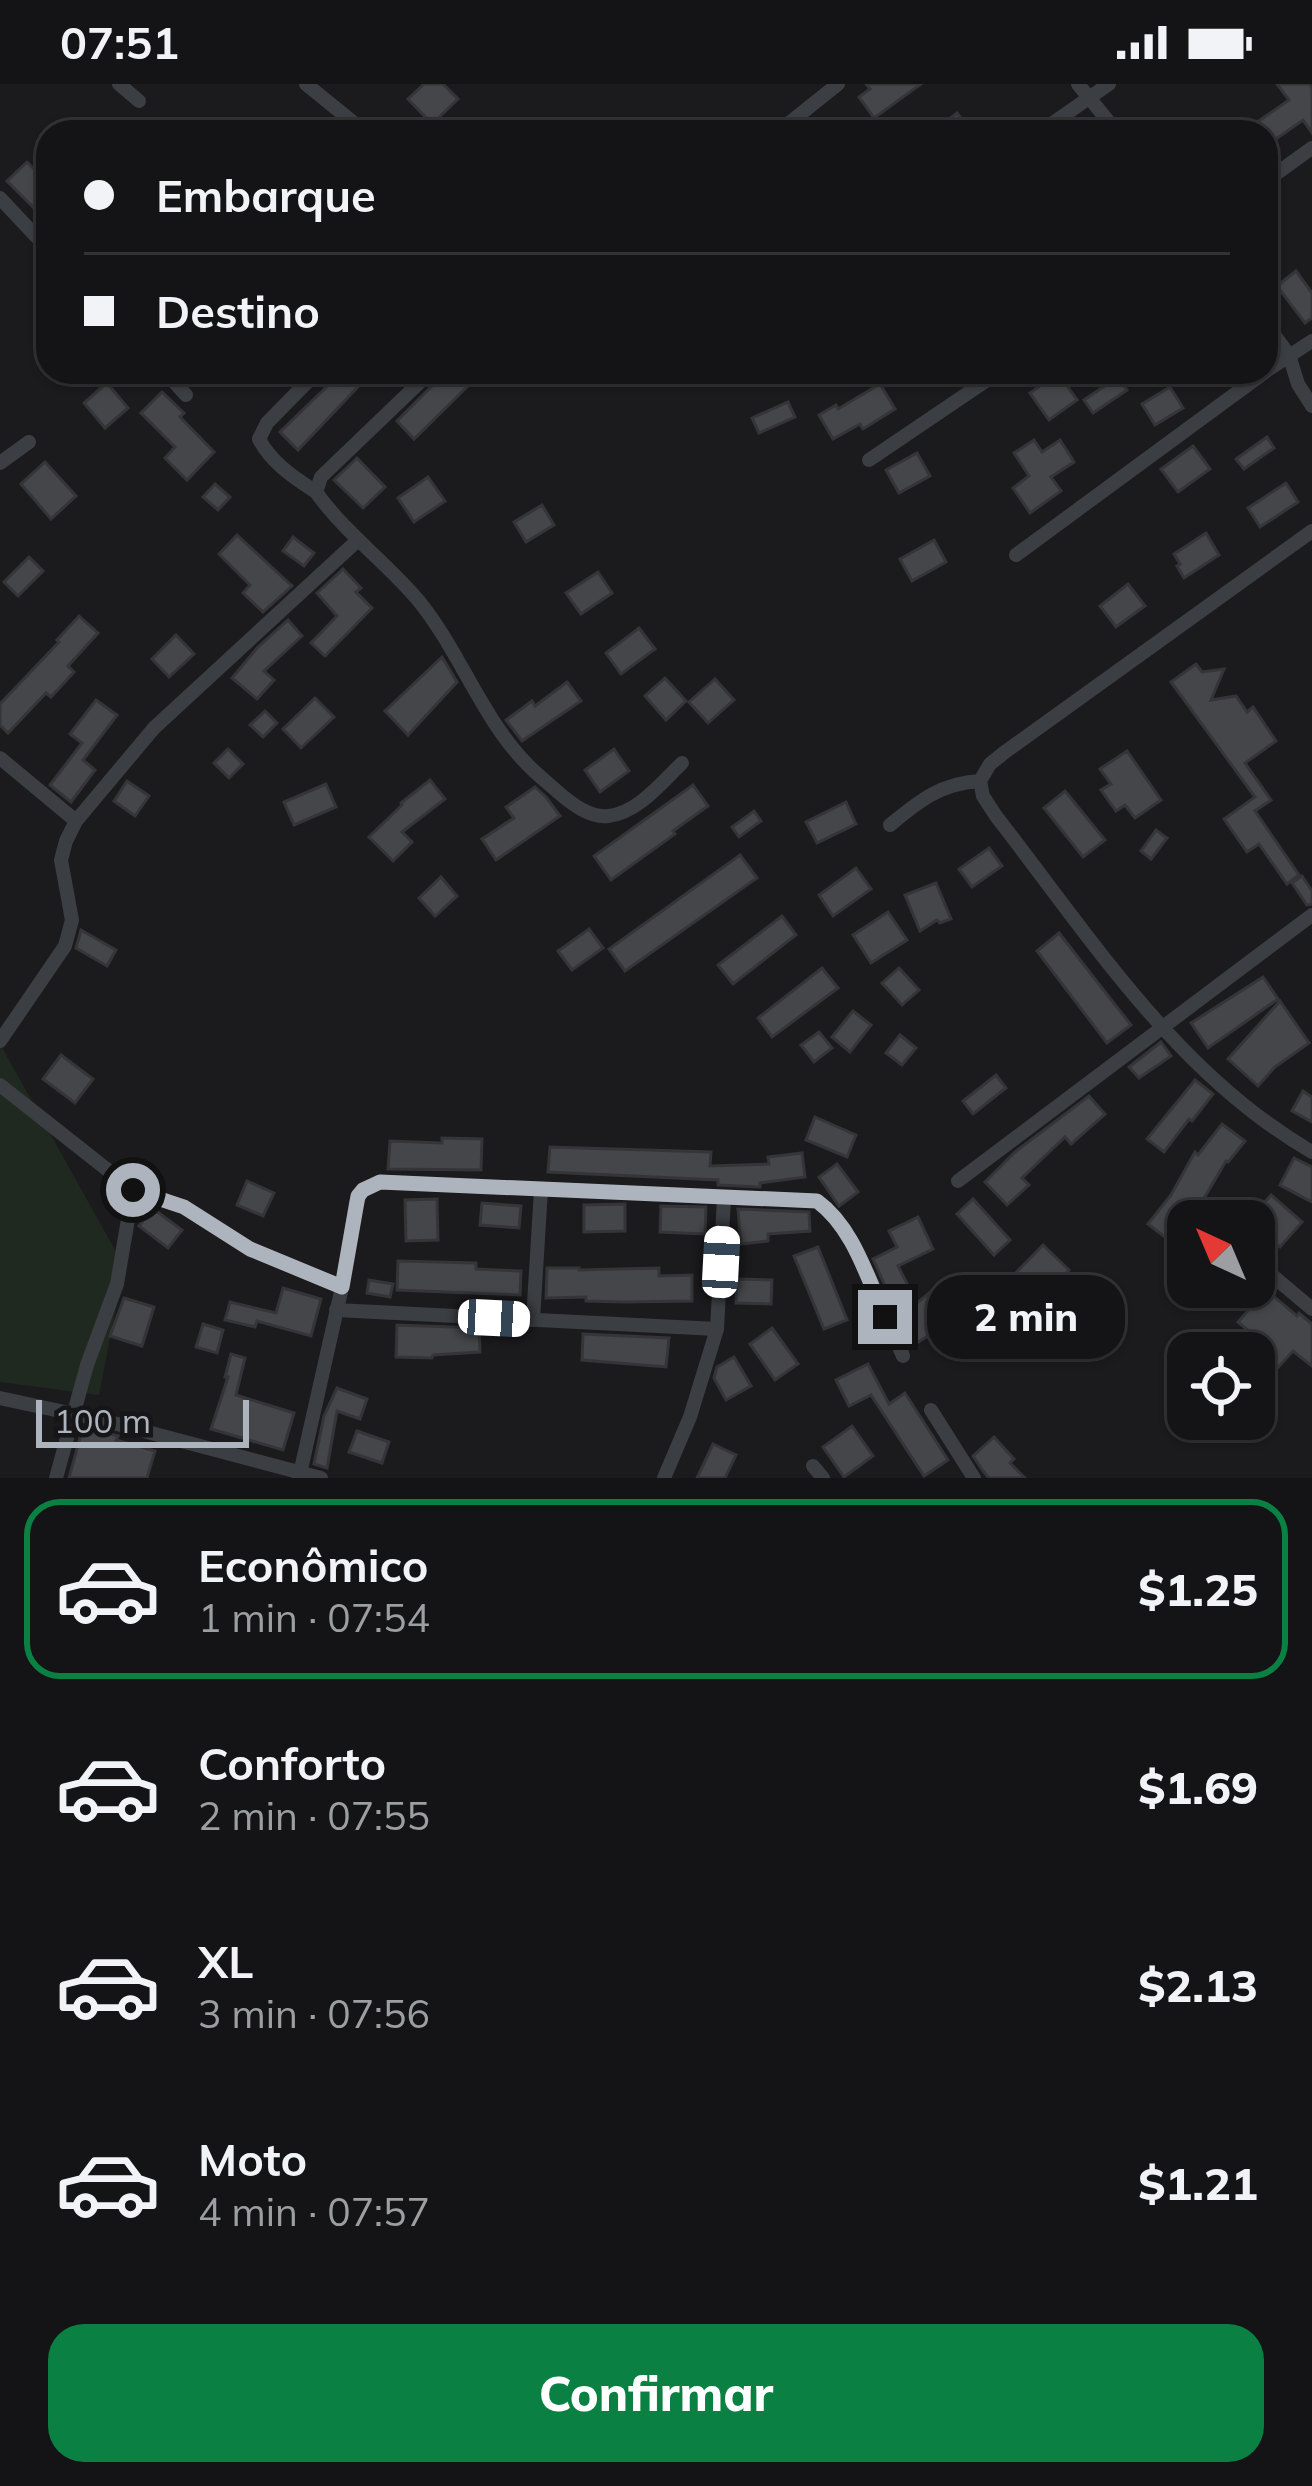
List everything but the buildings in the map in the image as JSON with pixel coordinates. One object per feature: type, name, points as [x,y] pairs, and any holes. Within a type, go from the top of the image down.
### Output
[{"type":"street","points":[[119,84],[140,101]]},
{"type":"street","points":[[306,84],[350,120]]},
{"type":"street","points":[[793,120],[838,84]]},
{"type":"street","points":[[1078,84],[1108,120]]},
{"type":"street","points":[[1057,120],[1109,84]]},
{"type":"street","points":[[1278,172],[1312,148]]},
{"type":"street","points":[[0,198],[36,236]]},
{"type":"street","points":[[1278,340],[1312,406]]},
{"type":"street","points":[[1278,363],[1312,341]]},
{"type":"street","points":[[176,384],[186,395]]},
{"type":"street","points":[[305,384],[267,423],[259,439],[262,448],[316,493],[417,599],[457,653],[523,761],[571,802],[589,813],[609,816],[629,809],[682,763]]},
{"type":"street","points":[[316,493],[321,477],[418,384]]},
{"type":"street","points":[[869,460],[981,384]]},
{"type":"street","points":[[1016,555],[1250,384]]},
{"type":"street","points":[[0,464],[29,442]]},
{"type":"street","points":[[1312,531],[1005,752],[990,764],[980,782],[996,816],[1163,1030],[1220,1087],[1312,1152]]},
{"type":"street","points":[[0,1042],[65,946],[72,920],[61,860],[76,821],[154,728],[358,540]]},
{"type":"street","points":[[0,758],[76,821]]},
{"type":"street","points":[[890,826],[938,790],[958,782],[980,782]]},
{"type":"street","points":[[958,1181],[1312,915]]},
{"type":"street","points":[[0,1085],[133,1190],[184,1207],[250,1249],[342,1287]]},
{"type":"street","points":[[300,1475],[356,1204],[363,1190],[380,1182],[817,1201],[830,1210],[850,1238],[902,1356]]},
{"type":"street","points":[[56,1478],[87,1365],[117,1284],[133,1190]]},
{"type":"street","points":[[533,1319],[542,1190]]},
{"type":"street","points":[[664,1478],[703,1380],[717,1329],[724,1198]]},
{"type":"street","points":[[1275,1278],[1312,1309]]},
{"type":"street","points":[[336,1310],[717,1329]]},
{"type":"street","points":[[0,1398],[321,1478]]},
{"type":"street","points":[[931,1410],[974,1478]]},
{"type":"shaded area","points":[[0,1044],[124,1266],[99,1395],[0,1382]]},
{"type":"route","points":[[133,1190],[184,1207],[250,1249],[342,1287],[358,1196],[380,1182],[800,1198],[817,1201],[840,1222],[885,1317]]}]
